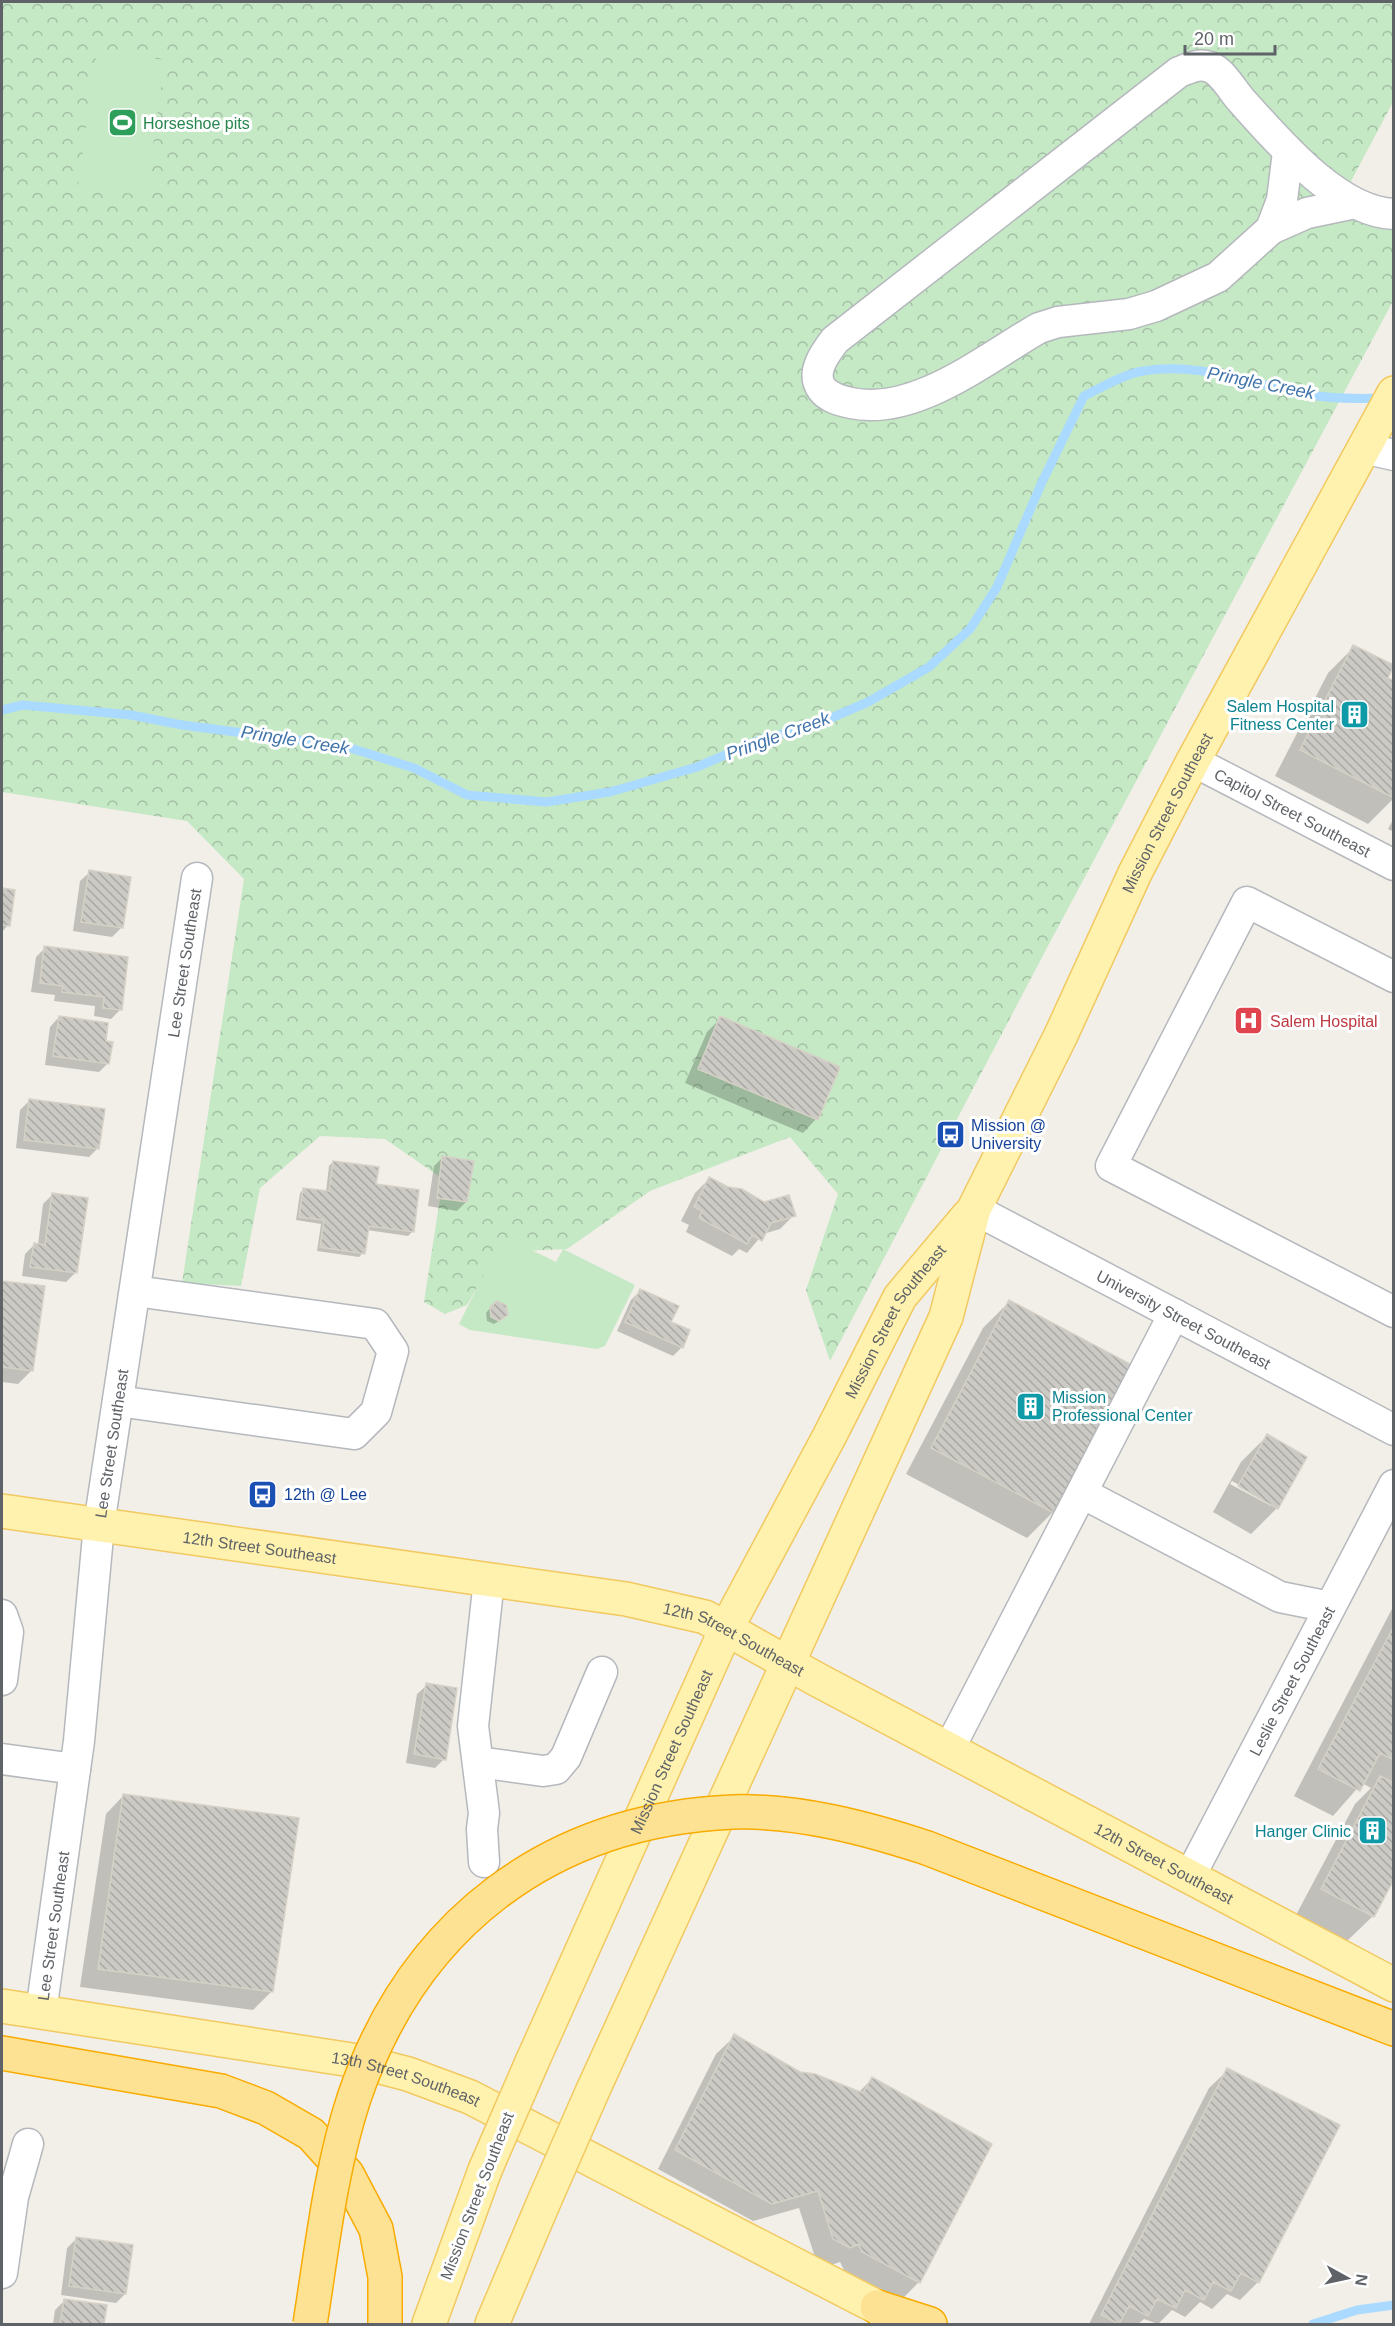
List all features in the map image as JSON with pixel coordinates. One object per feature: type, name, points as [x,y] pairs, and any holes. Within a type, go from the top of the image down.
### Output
[{"type":"highway","points":[[310,2325],[341,2144],[355,2098],[381,2035],[410,1984],[447,1935],[524,1872],[567,1848],[615,1830],[668,1818],[735,1812],[791,1816],[883,1834],[927,1848],[1394,2029]]},
{"type":"highway","points":[[2,2053],[221,2091],[266,2108],[311,2133],[347,2174],[376,2229],[383,2254],[386,2316]]},
{"type":"highway","points":[[890,2316],[930,2325]]},
{"type":"main road","name":"Mission Street Southeast","points":[[492,2325],[593,2090],[946,1317],[974,1209],[1061,1035],[1136,873],[1193,762],[1378,452],[1387,405]]},
{"type":"main road","name":"Mission Street Southeast","points":[[429,2325],[485,2169],[726,1629],[829,1437],[900,1297],[974,1209]]},
{"type":"main road","name":"12th Street Southeast","points":[[2,1511],[626,1599],[705,1617],[1394,1985]]},
{"type":"main road","name":"13th Street Southeast","points":[[2,2006],[358,2061],[408,2074],[470,2097],[890,2316]]},
{"type":"street","points":[[1355,203],[1307,213],[1271,229],[1218,276],[1195,289],[1130,314],[1058,322],[1039,328],[922,396],[899,404],[864,406],[835,399],[823,390],[818,381],[819,368],[825,353],[835,340],[1179,72],[1196,65],[1211,68],[1288,152],[1310,172],[1355,203],[1394,214]]},
{"type":"street","points":[[1271,229],[1282,200],[1288,152]]},
{"type":"street","name":"Capitol Street Southeast","points":[[1193,762],[1394,865]]},
{"type":"street","name":"Lee Street Southeast","points":[[40,2012],[75,1769],[99,1525],[197,878]]},
{"type":"street","points":[[1394,977],[1247,902],[1111,1166],[1394,1312]]},
{"type":"street","name":"University Street Southeast","points":[[974,1209],[1394,1430]]},
{"type":"street","points":[[118,1401],[354,1434],[376,1412],[393,1351],[375,1324],[135,1291]]},
{"type":"street","points":[[949,1749],[1174,1314]]},
{"type":"street","name":"Leslie Street Southeast","points":[[1190,1876],[1394,1485]]},
{"type":"street","points":[[1082,1493],[1280,1597],[1330,1607]]},
{"type":"street","points":[[484,1862],[482,1829],[484,1813],[473,1726],[489,1580]]},
{"type":"street","points":[[2,1615],[8,1632],[2,1680]]},
{"type":"street","points":[[478,1762],[543,1771],[556,1769],[566,1757],[602,1672]]},
{"type":"street","points":[[2,1759],[75,1769]]},
{"type":"street","points":[[2,2273],[13,2198],[28,2144]]},
{"type":"green space","points":[[2,2],[1393,2],[1393,102],[1341,200],[1393,227],[1393,301],[1049,944],[830,1361],[806,1290],[838,1194],[790,1137],[650,1191],[567,1249],[498,1252],[467,1305],[445,1314],[424,1302],[443,1179],[385,1139],[320,1136],[260,1188],[241,1286],[182,1283],[244,879],[187,821],[2,792]]},
{"type":"green space","name":"Horseshoe pits","points":[[97,51],[165,60],[146,196],[78,186]]},
{"type":"green space","points":[[503,1236],[556,1262],[563,1249],[635,1285],[605,1346],[597,1349],[470,1330],[459,1324]]},
{"type":"building","name":"Salem Hospital Fitness Center","points":[[1353,645],[1394,665],[1388,678],[1394,681],[1394,798],[1300,750]]},
{"type":"building","points":[[89,870],[131,877],[123,928],[81,922]]},
{"type":"building","points":[[2,888],[15,890],[10,926],[2,925]]},
{"type":"building","points":[[44,946],[128,957],[122,1010],[103,1008],[104,997],[62,992],[63,986],[40,983]]},
{"type":"building","points":[[59,1016],[108,1023],[106,1041],[113,1042],[109,1064],[53,1056]]},
{"type":"building","points":[[720,1016],[840,1067],[818,1120],[698,1069]]},
{"type":"building","points":[[29,1099],[105,1109],[99,1149],[24,1140]]},
{"type":"building","points":[[442,1156],[474,1161],[467,1202],[437,1198]]},
{"type":"building","points":[[333,1161],[379,1167],[376,1184],[419,1190],[414,1232],[369,1226],[365,1254],[320,1247],[324,1220],[299,1217],[303,1188],[329,1191]]},
{"type":"building","points":[[709,1177],[728,1187],[742,1189],[764,1202],[789,1195],[796,1216],[771,1223],[762,1241],[752,1235],[747,1244],[699,1218],[702,1211],[694,1207]]},
{"type":"building","points":[[52,1193],[88,1198],[77,1273],[30,1267],[34,1243],[45,1245]]},
{"type":"building","points":[[2,1281],[45,1286],[33,1371],[2,1367]]},
{"type":"building","points":[[640,1289],[679,1306],[671,1322],[690,1330],[683,1348],[625,1322]]},
{"type":"building","name":"Mission Professional Center","points":[[1009,1300],[1132,1365],[1054,1513],[931,1448]]},
{"type":"building","points":[[497,1301],[506,1305],[508,1315],[499,1321],[491,1317],[490,1307]]},
{"type":"building","points":[[1267,1434],[1307,1457],[1278,1509],[1238,1486]]},
{"type":"building","points":[[1394,1626],[1394,1760],[1380,1753],[1360,1791],[1318,1769]]},
{"type":"building","points":[[426,1683],[457,1688],[446,1760],[414,1754]]},
{"type":"building","name":"Hanger Clinic","points":[[1380,1776],[1394,1783],[1394,1879],[1374,1917],[1321,1889]]},
{"type":"building","points":[[123,1794],[299,1818],[273,1992],[98,1969]]},
{"type":"building","points":[[734,2034],[800,2072],[815,2074],[863,2093],[872,2077],[992,2144],[920,2283],[862,2252],[859,2244],[850,2248],[833,2239],[818,2191],[772,2204],[675,2150]]},
{"type":"building","points":[[1227,2068],[1340,2125],[1259,2283],[1241,2273],[1231,2291],[1213,2282],[1204,2300],[1185,2290],[1176,2308],[1157,2299],[1148,2316],[1129,2306],[1119,2324],[1101,2315]]},
{"type":"building","points":[[76,2237],[133,2245],[126,2294],[69,2286]]},
{"type":"building","points":[[64,2299],[107,2305],[104,2324],[60,2324]]},
{"type":"waterway","name":"Pringle Creek","points":[[2,710],[23,705],[131,715],[182,725],[344,746],[414,768],[467,795],[546,802],[610,792],[697,767],[760,740],[815,725],[868,702],[929,667],[970,629],[997,587],[1042,482],[1084,396],[1117,379],[1138,372],[1181,369],[1223,375],[1315,396],[1383,398]]},
{"type":"waterway","points":[[1313,2324],[1357,2310],[1394,2305]]},
{"type":"place","name":"Horseshoe pits","points":[[122,123]]},
{"type":"place","name":"Salem Hospital Fitness Center","points":[[1355,715]]},
{"type":"place","name":"Salem Hospital","points":[[1249,1021]]},
{"type":"place","name":"Mission @ University","points":[[950,1134]]},
{"type":"place","name":"Mission Professional Center","points":[[1031,1406]]},
{"type":"place","name":"12th @ Lee","points":[[263,1494]]},
{"type":"place","name":"Hanger Clinic","points":[[1372,1831]]}]
